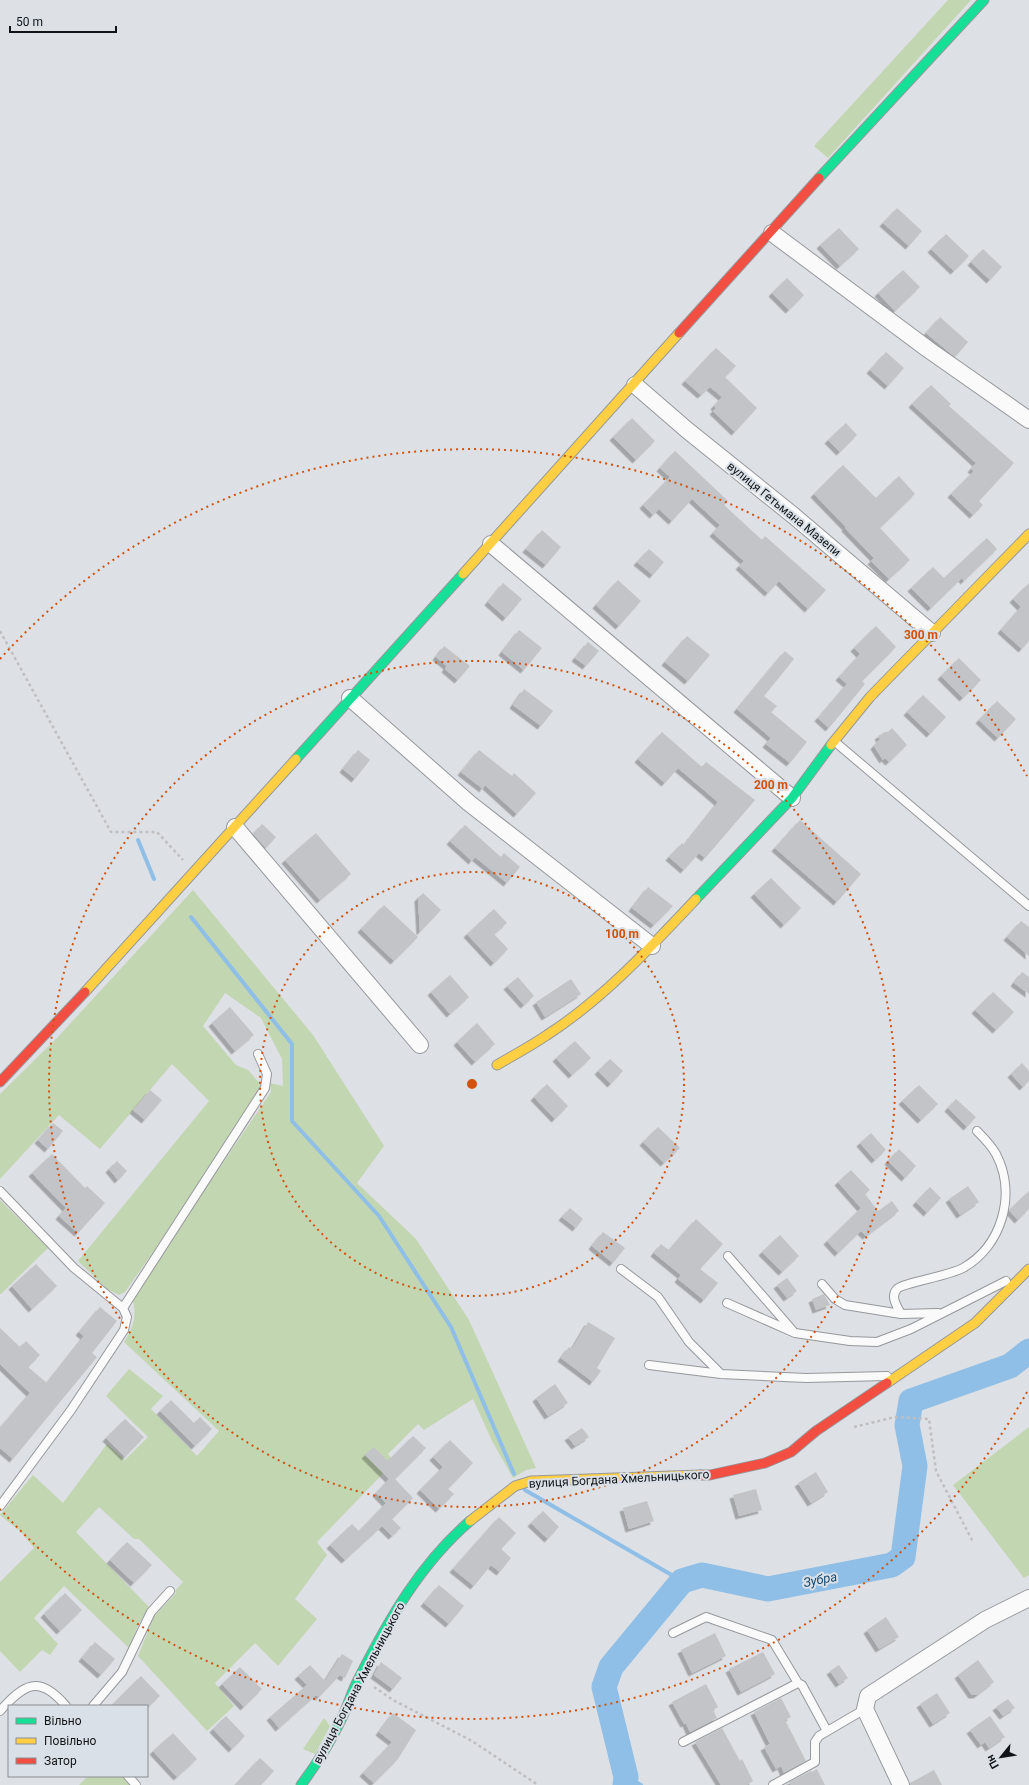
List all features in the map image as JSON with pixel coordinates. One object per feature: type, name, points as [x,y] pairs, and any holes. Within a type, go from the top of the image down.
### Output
[{"type":"street","points":[[0,1082],[102,974],[194,871],[235,828],[350,698],[635,385],[863,130],[984,0]]},
{"type":"street","points":[[772,232],[930,350],[1029,420]]},
{"type":"street","name":"вулиця Гетьмана Мазепи","points":[[635,385],[687,430],[794,516],[932,633]]},
{"type":"street","points":[[497,1065],[548,1035],[590,1003],[652,946],[792,798],[834,741],[870,698],[1029,534]]},
{"type":"street","points":[[491,544],[792,798]]},
{"type":"street","points":[[350,698],[469,803],[652,946]]},
{"type":"street","points":[[235,828],[420,1045]]},
{"type":"street","name":"вулиця Богдана Хмельницького","points":[[301,1785],[318,1762],[341,1720],[359,1677],[391,1618],[419,1574],[451,1537],[515,1486],[531,1481],[710,1476],[765,1463],[791,1452],[816,1431],[975,1323],[1028,1269]]},
{"type":"street","points":[[901,1785],[865,1709],[868,1696],[874,1690],[985,1620],[1027,1602]]},
{"type":"lane","points":[[834,741],[1029,906]]},
{"type":"lane","points":[[123,1308],[265,1088],[267,1074],[258,1054]]},
{"type":"lane","points":[[901,1314],[894,1301],[896,1290],[901,1285],[946,1276],[963,1268],[978,1257],[988,1247],[1001,1224],[1006,1191],[1002,1168],[991,1148],[977,1131]]},
{"type":"lane","points":[[0,1191],[74,1268],[123,1308],[127,1317],[124,1330],[71,1410],[0,1506]]},
{"type":"lane","points":[[728,1256],[795,1333]]},
{"type":"lane","points":[[621,1269],[658,1297],[689,1342],[720,1374]]},
{"type":"lane","points":[[727,1303],[795,1333],[850,1341],[877,1342],[911,1329],[1028,1269]]},
{"type":"lane","points":[[822,1284],[834,1299],[845,1305],[901,1314],[940,1313]]},
{"type":"lane","points":[[649,1365],[720,1374],[806,1378],[897,1376]]},
{"type":"lane","points":[[94,1705],[122,1672],[151,1612],[170,1591]]},
{"type":"lane","points":[[673,1633],[706,1616],[772,1640],[798,1683],[802,1685],[827,1731]]},
{"type":"lane","points":[[684,1742],[798,1683]]},
{"type":"lane","points":[[0,1711],[14,1695],[28,1686],[42,1686],[65,1705]]},
{"type":"lane","points":[[773,1785],[815,1762],[815,1742],[819,1736],[865,1709]]},
{"type":"lane","points":[[129,1777],[136,1785]]},
{"type":"path","points":[[0,631],[111,832],[158,832],[194,871]]},
{"type":"path","points":[[850,1428],[895,1417],[929,1419],[936,1471],[973,1542]]},
{"type":"path","points":[[359,1677],[393,1700],[472,1741],[538,1785]]},
{"type":"green space","points":[[948,0],[971,0],[828,158],[814,146]]},
{"type":"green space","points":[[193,890],[313,1035],[384,1146],[357,1183],[416,1239],[469,1320],[536,1468],[526,1470],[513,1478],[492,1441],[473,1399],[424,1430],[418,1424],[388,1454],[394,1462],[317,1542],[327,1555],[295,1599],[317,1619],[278,1666],[255,1643],[215,1683],[234,1706],[207,1731],[138,1656],[154,1616],[176,1593],[175,1591],[183,1582],[139,1539],[134,1539],[99,1507],[76,1532],[149,1607],[138,1625],[129,1648],[64,1586],[34,1618],[58,1644],[50,1655],[42,1650],[20,1672],[0,1651],[0,1582],[34,1548],[21,1532],[0,1515],[33,1475],[63,1503],[107,1444],[125,1460],[148,1437],[106,1396],[129,1369],[163,1396],[151,1409],[197,1456],[219,1431],[124,1342],[134,1320],[134,1303],[132,1297],[271,1092],[270,1083],[283,1086],[282,1059],[261,1018],[225,993],[203,1026],[236,1065],[248,1070],[260,1084],[259,1089],[160,1242],[125,1292],[119,1295],[107,1289],[78,1261],[209,1101],[172,1064],[100,1149],[59,1115],[0,1179],[0,1094],[57,1038]]},
{"type":"green space","points":[[0,1200],[48,1248],[1,1294],[0,1294]]},
{"type":"green space","points":[[1029,1427],[1029,1575],[1024,1578],[953,1485]]},
{"type":"green space","points":[[324,1718],[330,1726],[315,1754],[303,1749]]},
{"type":"green space","points":[[87,1777],[123,1777],[130,1785],[79,1785]]},
{"type":"building","points":[[897,208],[922,231],[909,246],[883,223]]},
{"type":"building","points":[[839,228],[859,249],[840,266],[820,245]]},
{"type":"building","points":[[946,234],[969,256],[954,271],[931,249]]},
{"type":"building","points":[[983,249],[1002,267],[990,280],[971,262]]},
{"type":"building","points":[[903,270],[920,287],[895,311],[878,293]]},
{"type":"building","points":[[787,278],[804,295],[789,310],[772,293]]},
{"type":"building","points":[[940,317],[968,342],[955,357],[926,333]]},
{"type":"building","points":[[716,348],[736,366],[725,377],[757,408],[735,432],[713,411],[716,408],[714,406],[722,397],[710,387],[701,395],[685,381]]},
{"type":"building","points":[[886,352],[904,368],[888,386],[870,370]]},
{"type":"building","points":[[931,385],[951,404],[949,406],[1014,463],[979,501],[983,505],[973,515],[951,494],[974,471],[971,469],[976,463],[912,404]]},
{"type":"building","points":[[632,418],[655,441],[636,460],[613,437]]},
{"type":"building","points":[[846,423],[857,435],[840,452],[828,440]]},
{"type":"building","points":[[675,451],[728,501],[724,505],[762,540],[765,536],[826,590],[808,609],[779,581],[768,593],[739,566],[744,561],[713,533],[720,525],[692,499],[672,521],[659,509],[653,515],[643,505],[670,477],[660,468]]},
{"type":"building","points":[[843,465],[876,498],[899,476],[915,494],[880,528],[910,560],[889,579],[871,561],[874,558],[814,494]]},
{"type":"building","points":[[542,530],[561,547],[546,565],[526,549]]},
{"type":"building","points":[[987,538],[997,549],[964,581],[962,578],[931,608],[911,588],[933,567],[944,578]]},
{"type":"building","points":[[649,549],[664,562],[653,575],[637,562]]},
{"type":"building","points":[[618,580],[641,601],[619,626],[596,605]]},
{"type":"building","points":[[503,583],[522,599],[506,618],[488,602]]},
{"type":"building","points":[[1029,583],[1029,641],[1022,649],[1001,630],[1021,607],[1013,599]]},
{"type":"building","points":[[876,626],[896,647],[862,681],[865,684],[829,728],[818,718],[847,684],[839,677],[860,654],[854,648]]},
{"type":"building","points":[[519,630],[542,648],[524,670],[502,652]]},
{"type":"building","points":[[687,636],[710,655],[688,681],[665,662]]},
{"type":"building","points":[[588,642],[599,651],[586,666],[575,658]]},
{"type":"building","points":[[444,646],[470,666],[458,680],[445,669],[447,666],[436,657]]},
{"type":"building","points":[[785,651],[794,659],[764,696],[777,706],[771,712],[807,742],[790,763],[766,744],[771,738],[737,709]]},
{"type":"building","points":[[959,658],[981,680],[963,698],[941,676]]},
{"type":"building","points":[[524,689],[553,711],[541,726],[513,705]]},
{"type":"building","points":[[923,695],[946,717],[930,734],[907,712]]},
{"type":"building","points":[[997,701],[1016,719],[998,738],[979,720]]},
{"type":"building","points":[[892,728],[907,745],[889,762],[885,758],[883,760],[874,746],[880,739],[878,736],[888,732]]},
{"type":"building","points":[[662,732],[702,767],[706,762],[755,800],[705,858],[699,853],[684,870],[669,857],[682,843],[684,845],[718,802],[678,768],[665,783],[638,759]]},
{"type":"building","points":[[358,750],[370,760],[355,779],[343,769]]},
{"type":"building","points":[[479,750],[512,776],[514,773],[536,793],[517,814],[485,785],[483,789],[461,772]]},
{"type":"building","points":[[800,820],[861,874],[837,902],[775,848]]},
{"type":"building","points":[[262,824],[276,837],[266,848],[253,834]]},
{"type":"building","points":[[465,825],[501,857],[504,853],[520,867],[507,883],[475,857],[472,861],[450,841]]},
{"type":"building","points":[[316,833],[351,874],[320,900],[285,860]]},
{"type":"building","points":[[771,878],[801,908],[784,925],[754,894]]},
{"type":"building","points":[[648,887],[673,906],[654,925],[632,908]]},
{"type":"building","points":[[423,893],[441,910],[420,932],[418,898]]},
{"type":"building","points":[[384,905],[418,937],[394,961],[361,929]]},
{"type":"building","points":[[494,909],[507,923],[494,934],[508,949],[494,963],[467,934]]},
{"type":"building","points":[[1021,921],[1029,927],[1029,956],[1007,937]]},
{"type":"building","points":[[1022,972],[1029,977],[1029,994],[1014,983]]},
{"type":"building","points":[[450,975],[469,997],[450,1014],[431,992]]},
{"type":"building","points":[[518,977],[534,996],[524,1005],[507,986]]},
{"type":"building","points":[[571,979],[581,994],[545,1017],[536,1002]]},
{"type":"building","points":[[993,992],[1014,1012],[996,1030],[975,1010]]},
{"type":"building","points":[[230,1007],[254,1035],[235,1051],[212,1023]]},
{"type":"building","points":[[477,1023],[495,1044],[475,1062],[457,1042]]},
{"type":"building","points":[[575,1041],[591,1058],[572,1075],[556,1058]]},
{"type":"building","points":[[610,1059],[623,1071],[611,1084],[598,1071]]},
{"type":"building","points":[[1022,1063],[1029,1071],[1029,1081],[1023,1087],[1011,1074]]},
{"type":"building","points":[[547,1084],[568,1106],[555,1119],[534,1097]]},
{"type":"building","points":[[919,1085],[938,1104],[921,1120],[902,1101]]},
{"type":"building","points":[[150,1090],[162,1100],[145,1120],[133,1110]]},
{"type":"building","points":[[956,1099],[976,1117],[967,1127],[948,1108]]},
{"type":"building","points":[[53,1123],[63,1131],[48,1149],[38,1140]]},
{"type":"building","points":[[658,1127],[680,1148],[664,1163],[643,1142]]},
{"type":"building","points":[[871,1133],[886,1150],[875,1160],[860,1143]]},
{"type":"building","points":[[899,1149],[916,1166],[905,1178],[888,1161]]},
{"type":"building","points":[[52,1154],[85,1188],[87,1186],[105,1203],[78,1233],[59,1216],[66,1208],[32,1173]]},
{"type":"building","points":[[117,1161],[127,1171],[118,1180],[109,1169]]},
{"type":"building","points":[[851,1170],[870,1190],[865,1194],[878,1211],[892,1201],[899,1211],[866,1236],[861,1231],[838,1253],[827,1241],[861,1208],[838,1182]]},
{"type":"building","points":[[968,1186],[979,1202],[960,1215],[949,1199]]},
{"type":"building","points":[[930,1187],[941,1198],[927,1213],[916,1202]]},
{"type":"building","points":[[1029,1191],[1029,1209],[1018,1220],[1009,1210]]},
{"type":"building","points":[[570,1208],[583,1219],[576,1228],[562,1217]]},
{"type":"building","points":[[696,1219],[723,1244],[700,1269],[718,1283],[704,1300],[678,1279],[681,1275],[654,1253],[661,1244],[669,1250]]},
{"type":"building","points":[[603,1232],[625,1248],[613,1263],[592,1246]]},
{"type":"building","points":[[780,1235],[799,1256],[782,1272],[762,1252]]},
{"type":"building","points":[[36,1264],[57,1286],[32,1309],[12,1286]]},
{"type":"building","points":[[787,1278],[797,1291],[787,1298],[777,1285]]},
{"type":"building","points":[[824,1294],[830,1305],[816,1310],[812,1299]]},
{"type":"building","points":[[100,1307],[117,1321],[92,1353],[97,1357],[13,1459],[0,1448],[0,1428],[30,1393],[0,1364],[0,1328],[20,1347],[26,1341],[40,1355],[28,1367],[47,1383],[84,1336],[79,1332]]},
{"type":"building","points":[[588,1322],[615,1338],[597,1368],[601,1371],[593,1382],[561,1358],[569,1347],[572,1349]]},
{"type":"building","points":[[555,1384],[568,1403],[548,1416],[536,1398]]},
{"type":"building","points":[[171,1400],[194,1423],[200,1417],[212,1429],[195,1446],[160,1411]]},
{"type":"building","points":[[125,1419],[144,1437],[125,1457],[106,1438]]},
{"type":"building","points":[[582,1428],[589,1437],[575,1446],[568,1437]]},
{"type":"building","points":[[413,1436],[426,1448],[395,1479],[413,1498],[392,1519],[401,1528],[392,1536],[382,1526],[345,1560],[330,1545],[352,1524],[359,1531],[386,1503],[376,1493],[389,1479],[365,1455],[374,1447],[388,1461]]},
{"type":"building","points":[[450,1440],[473,1463],[448,1489],[454,1494],[439,1509],[420,1490],[443,1467],[433,1457]]},
{"type":"building","points":[[816,1472],[828,1492],[811,1503],[798,1483]]},
{"type":"building","points":[[756,1489],[762,1510],[739,1516],[733,1495]]},
{"type":"building","points":[[647,1501],[654,1521],[629,1529],[623,1508]]},
{"type":"building","points":[[543,1511],[559,1527],[548,1539],[531,1523]]},
{"type":"building","points":[[499,1517],[516,1533],[501,1549],[511,1558],[500,1572],[491,1565],[474,1586],[453,1569]]},
{"type":"building","points":[[127,1542],[152,1565],[134,1583],[110,1560]]},
{"type":"building","points":[[439,1585],[464,1606],[449,1624],[424,1603]]},
{"type":"building","points":[[65,1593],[82,1610],[60,1631],[44,1614]]},
{"type":"building","points":[[886,1617],[899,1637],[879,1649],[867,1630]]},
{"type":"building","points":[[715,1633],[726,1656],[692,1673],[681,1650]]},
{"type":"building","points":[[95,1642],[115,1659],[101,1675],[82,1658]]},
{"type":"building","points":[[763,1652],[775,1674],[741,1692],[729,1669]]},
{"type":"building","points":[[342,1654],[353,1661],[345,1678],[340,1675],[319,1697],[316,1695],[279,1728],[270,1717],[307,1685],[298,1676],[310,1665],[325,1681]]},
{"type":"building","points":[[978,1660],[994,1682],[977,1695],[972,1695],[958,1675]]},
{"type":"building","points":[[381,1662],[402,1678],[393,1689],[374,1675]]},
{"type":"building","points":[[839,1665],[848,1678],[839,1684],[830,1671]]},
{"type":"building","points":[[240,1667],[262,1689],[244,1707],[222,1684]]},
{"type":"building","points":[[141,1676],[160,1696],[149,1706],[112,1705]]},
{"type":"building","points":[[706,1684],[718,1707],[713,1710],[717,1718],[690,1732],[686,1723],[684,1724],[672,1702]]},
{"type":"building","points":[[937,1693],[950,1713],[933,1724],[920,1704]]},
{"type":"building","points":[[781,1698],[791,1717],[785,1720],[806,1761],[784,1773],[781,1766],[776,1769],[764,1747],[770,1744],[754,1712]]},
{"type":"building","points":[[1008,1699],[1015,1708],[1003,1716],[996,1707]]},
{"type":"building","points":[[393,1713],[416,1730],[398,1759],[374,1783],[363,1773],[392,1742],[379,1732]]},
{"type":"building","points":[[226,1716],[245,1736],[232,1749],[213,1729]]},
{"type":"building","points":[[990,1716],[1005,1737],[989,1748],[985,1742],[981,1745],[970,1730]]},
{"type":"building","points":[[722,1728],[740,1761],[742,1759],[753,1781],[746,1785],[721,1785],[695,1742]]},
{"type":"building","points":[[173,1733],[197,1759],[177,1777],[153,1751]]},
{"type":"building","points":[[260,1758],[274,1771],[261,1785],[235,1785]]},
{"type":"building","points":[[817,1769],[825,1785],[791,1785],[789,1782],[811,1771],[812,1772]]},
{"type":"building","points":[[934,1770],[942,1785],[910,1785],[910,1783]]},
{"type":"waterway","points":[[138,840],[154,879]]},
{"type":"waterway","points":[[191,917],[292,1044],[292,1121],[379,1216],[451,1327],[514,1474]]},
{"type":"waterway","name":"Зубра","points":[[625,1785],[626,1777],[604,1687],[611,1667],[682,1581],[702,1575],[768,1589],[892,1565],[903,1557],[915,1466],[907,1425],[911,1401],[1010,1366],[1029,1351]]},
{"type":"waterway","points":[[525,1490],[682,1581]]},
{"type":"waterway","points":[[626,1777],[641,1785]]},
{"type":"traffic: fast","points":[[819,178],[984,0]]},
{"type":"traffic: fast","points":[[296,759],[463,574]]},
{"type":"traffic: fast","points":[[696,899],[792,798],[831,745]]},
{"type":"traffic: fast","points":[[301,1785],[332,1737],[357,1681],[395,1613],[421,1573],[452,1537],[470,1521]]},
{"type":"traffic: slow","points":[[463,574],[679,333]]},
{"type":"traffic: slow","points":[[831,745],[870,697],[1029,534]]},
{"type":"traffic: slow","points":[[85,992],[296,759]]},
{"type":"traffic: slow","points":[[497,1065],[529,1047],[568,1021],[588,1005],[626,972],[696,899]]},
{"type":"traffic: slow","points":[[887,1383],[975,1323],[1029,1269]]},
{"type":"traffic: slow","points":[[470,1521],[515,1486],[531,1481],[700,1475]]},
{"type":"traffic: jam","points":[[679,333],[819,178]]},
{"type":"traffic: jam","points":[[0,1082],[85,992]]},
{"type":"traffic: jam","points":[[700,1475],[710,1475],[765,1463],[791,1452],[816,1431],[887,1383]]}]
